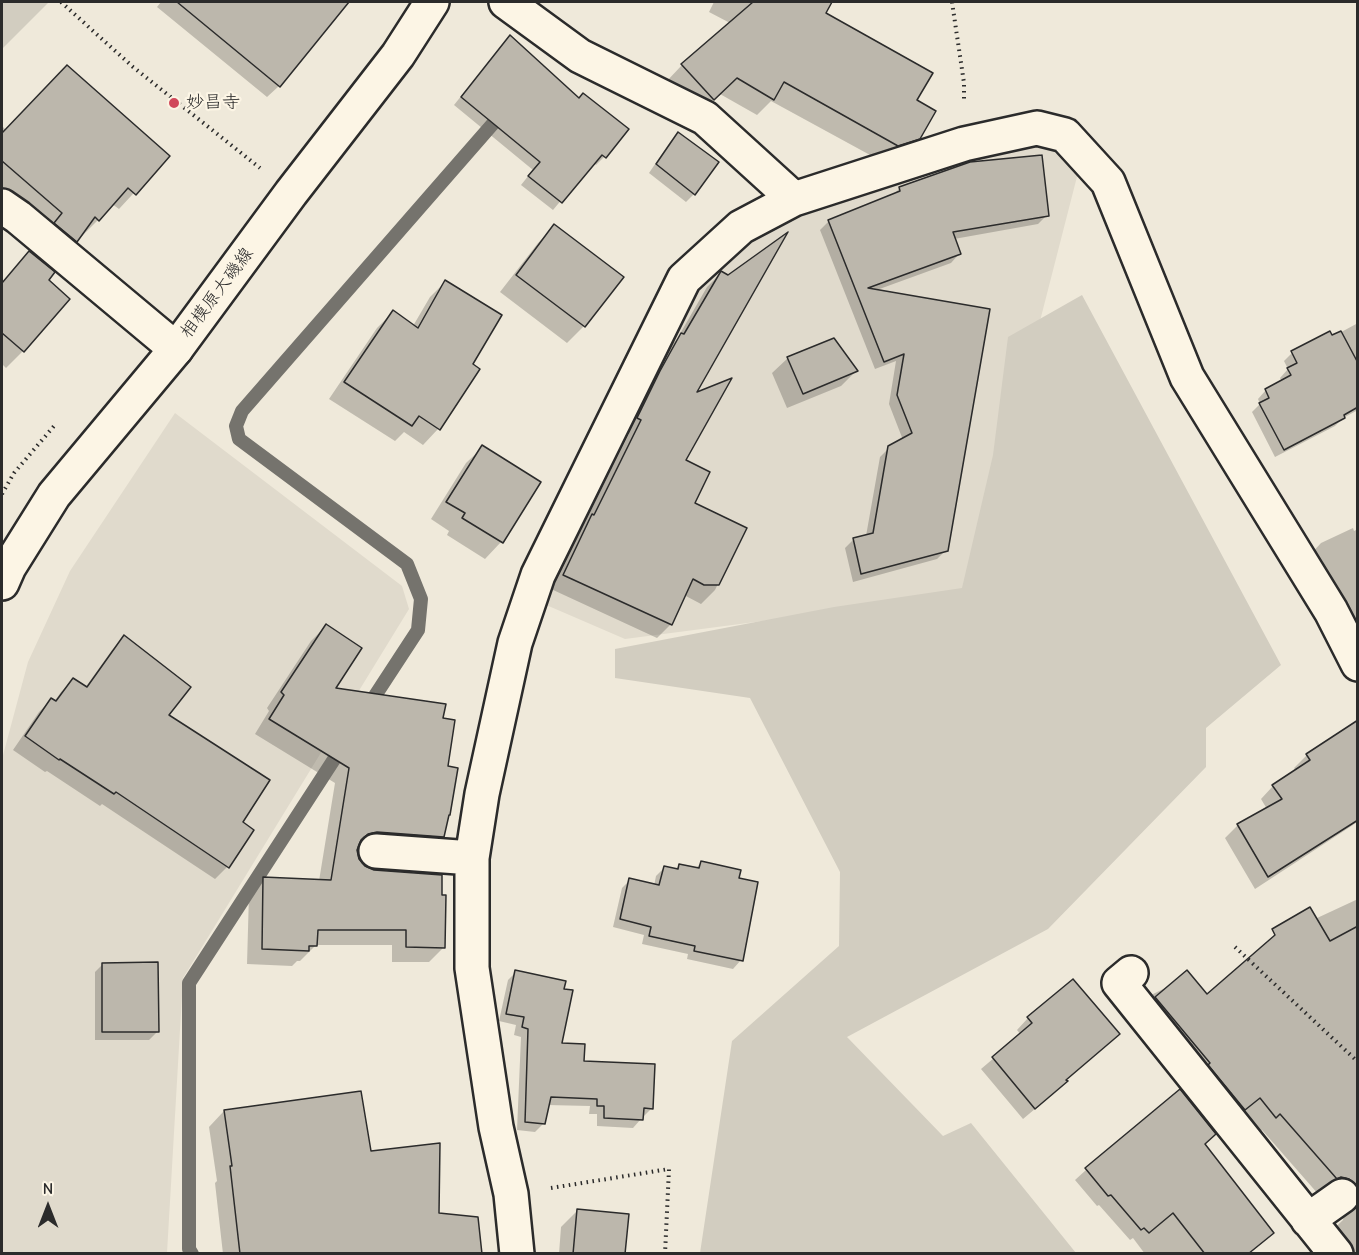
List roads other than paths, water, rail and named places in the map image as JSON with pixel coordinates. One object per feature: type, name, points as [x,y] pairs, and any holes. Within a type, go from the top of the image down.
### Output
[{"type":"street","name":"相模原大磯線","points":[[2,583],[9,567],[54,495],[176,349],[291,193],[398,55],[432,2]]},
{"type":"street","points":[[506,2],[580,56],[705,118],[794,199]]},
{"type":"street","points":[[517,1254],[511,1194],[496,1127],[472,968],[472,858],[482,794],[515,643],[538,575],[684,279],[741,227],[794,199],[964,144],[1037,128],[1065,135],[1108,182],[1187,377],[1331,611],[1356,657]]},
{"type":"street","points":[[2,206],[176,349]]},
{"type":"street","points":[[376,851],[472,858]]},
{"type":"street","points":[[1131,973],[1119,983],[1336,1254]]},
{"type":"street","points":[[1308,1220],[1342,1196]]},
{"type":"waterway","points":[[367,708],[418,630],[421,599],[407,564],[239,439],[236,426],[242,411],[504,111]]},
{"type":"waterway","points":[[192,1254],[189,1249],[189,983],[344,744]]},
{"type":"place","name":"妙昌寺","points":[[174,103]]}]
